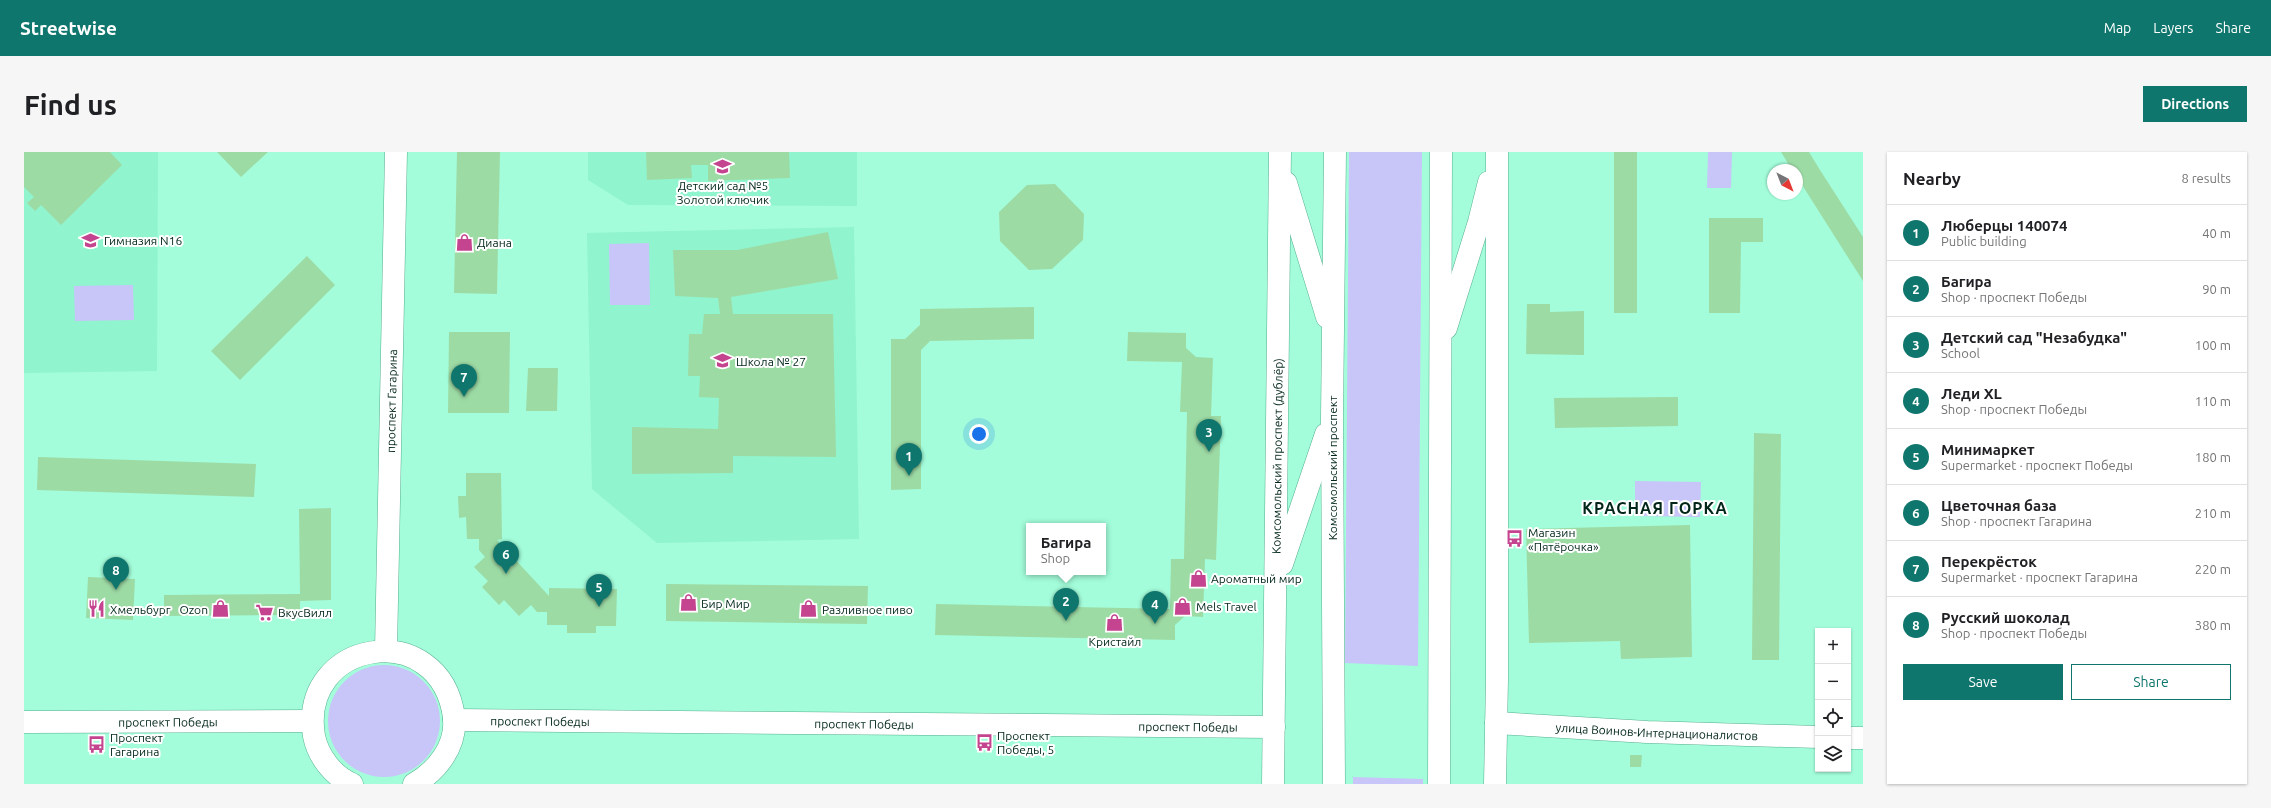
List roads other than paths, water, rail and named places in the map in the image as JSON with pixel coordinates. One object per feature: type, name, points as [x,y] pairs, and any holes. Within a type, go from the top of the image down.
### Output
[{"type":"street","name":"проспект Гагарина","points":[[386,650],[396,152]]},
{"type":"street","name":"Комсомольский проспект","points":[[1334,784],[1332,418],[1335,152]]},
{"type":"street","points":[[1438,784],[1440,152]]},
{"type":"street","points":[[1439,348],[1479,222],[1496,152]]},
{"type":"street","points":[[1495,784],[1496,152]]},
{"type":"street","points":[[1280,157],[1333,337]]},
{"type":"street","name":"Комсомольский проспект (дублёр)","points":[[1273,784],[1280,157]]},
{"type":"street","points":[[1276,582],[1332,418]]},
{"type":"street","points":[[352,784],[344,780],[327,765],[316,744],[312,721],[317,693],[334,670],[358,654],[386,650],[407,654],[426,664],[441,680],[451,699],[454,720],[451,741],[442,760],[428,776],[414,784]]},
{"type":"street","name":"проспект Победы","points":[[454,720],[1274,727]]},
{"type":"street","name":"проспект Победы","points":[[24,722],[312,721]]},
{"type":"street","name":"улица Воинов-Интернационалистов","points":[[1496,723],[1647,732],[1815,737]]},
{"type":"street","points":[[1851,738],[1863,738]]},
{"type":"place","name":"Детский сад №5 Золотой ключик","points":[[723,166]]},
{"type":"place","name":"Гимназия N16","points":[[91,240]]},
{"type":"place","name":"Диана","points":[[464,242]]},
{"type":"place","name":"Школа № 27","points":[[723,361]]},
{"type":"place","name":"Перекрёсток","points":[[464,397]]},
{"type":"place","name":"Детский сад \"Незабудка\"","points":[[1209,452]]},
{"type":"place","name":"Люберцы 140074","points":[[909,476]]},
{"type":"place","name":"Магазин «Пятёрочка»","points":[[1515,539]]},
{"type":"place","name":"Цветочная база","points":[[506,574]]},
{"type":"place","name":"Ароматный мир","points":[[1198,578]]},
{"type":"place","name":"Русский шоколад","points":[[116,590]]},
{"type":"place","name":"Бир Мир","points":[[688,603]]},
{"type":"place","name":"Mels Travel","points":[[1183,606]]},
{"type":"place","name":"Минимаркет","points":[[599,607]]},
{"type":"place","name":"Хмельбург","points":[[97,609]]},
{"type":"place","name":"Ozon","points":[[221,609]]},
{"type":"place","name":"Разливное пиво","points":[[809,609]]},
{"type":"place","name":"ВкусВилл","points":[[265,612]]},
{"type":"place","name":"Багира","points":[[1066,621]]},
{"type":"place","name":"Кристайл","points":[[1115,622]]},
{"type":"place","name":"Леди XL","points":[[1155,624]]},
{"type":"place","name":"Проспект Победы, 5","points":[[984,742]]},
{"type":"place","name":"Проспект Гагарина","points":[[97,744]]},
{"type":"district","name":"КРАСНАЯ ГОРКА","points":[[1655,508]]}]
